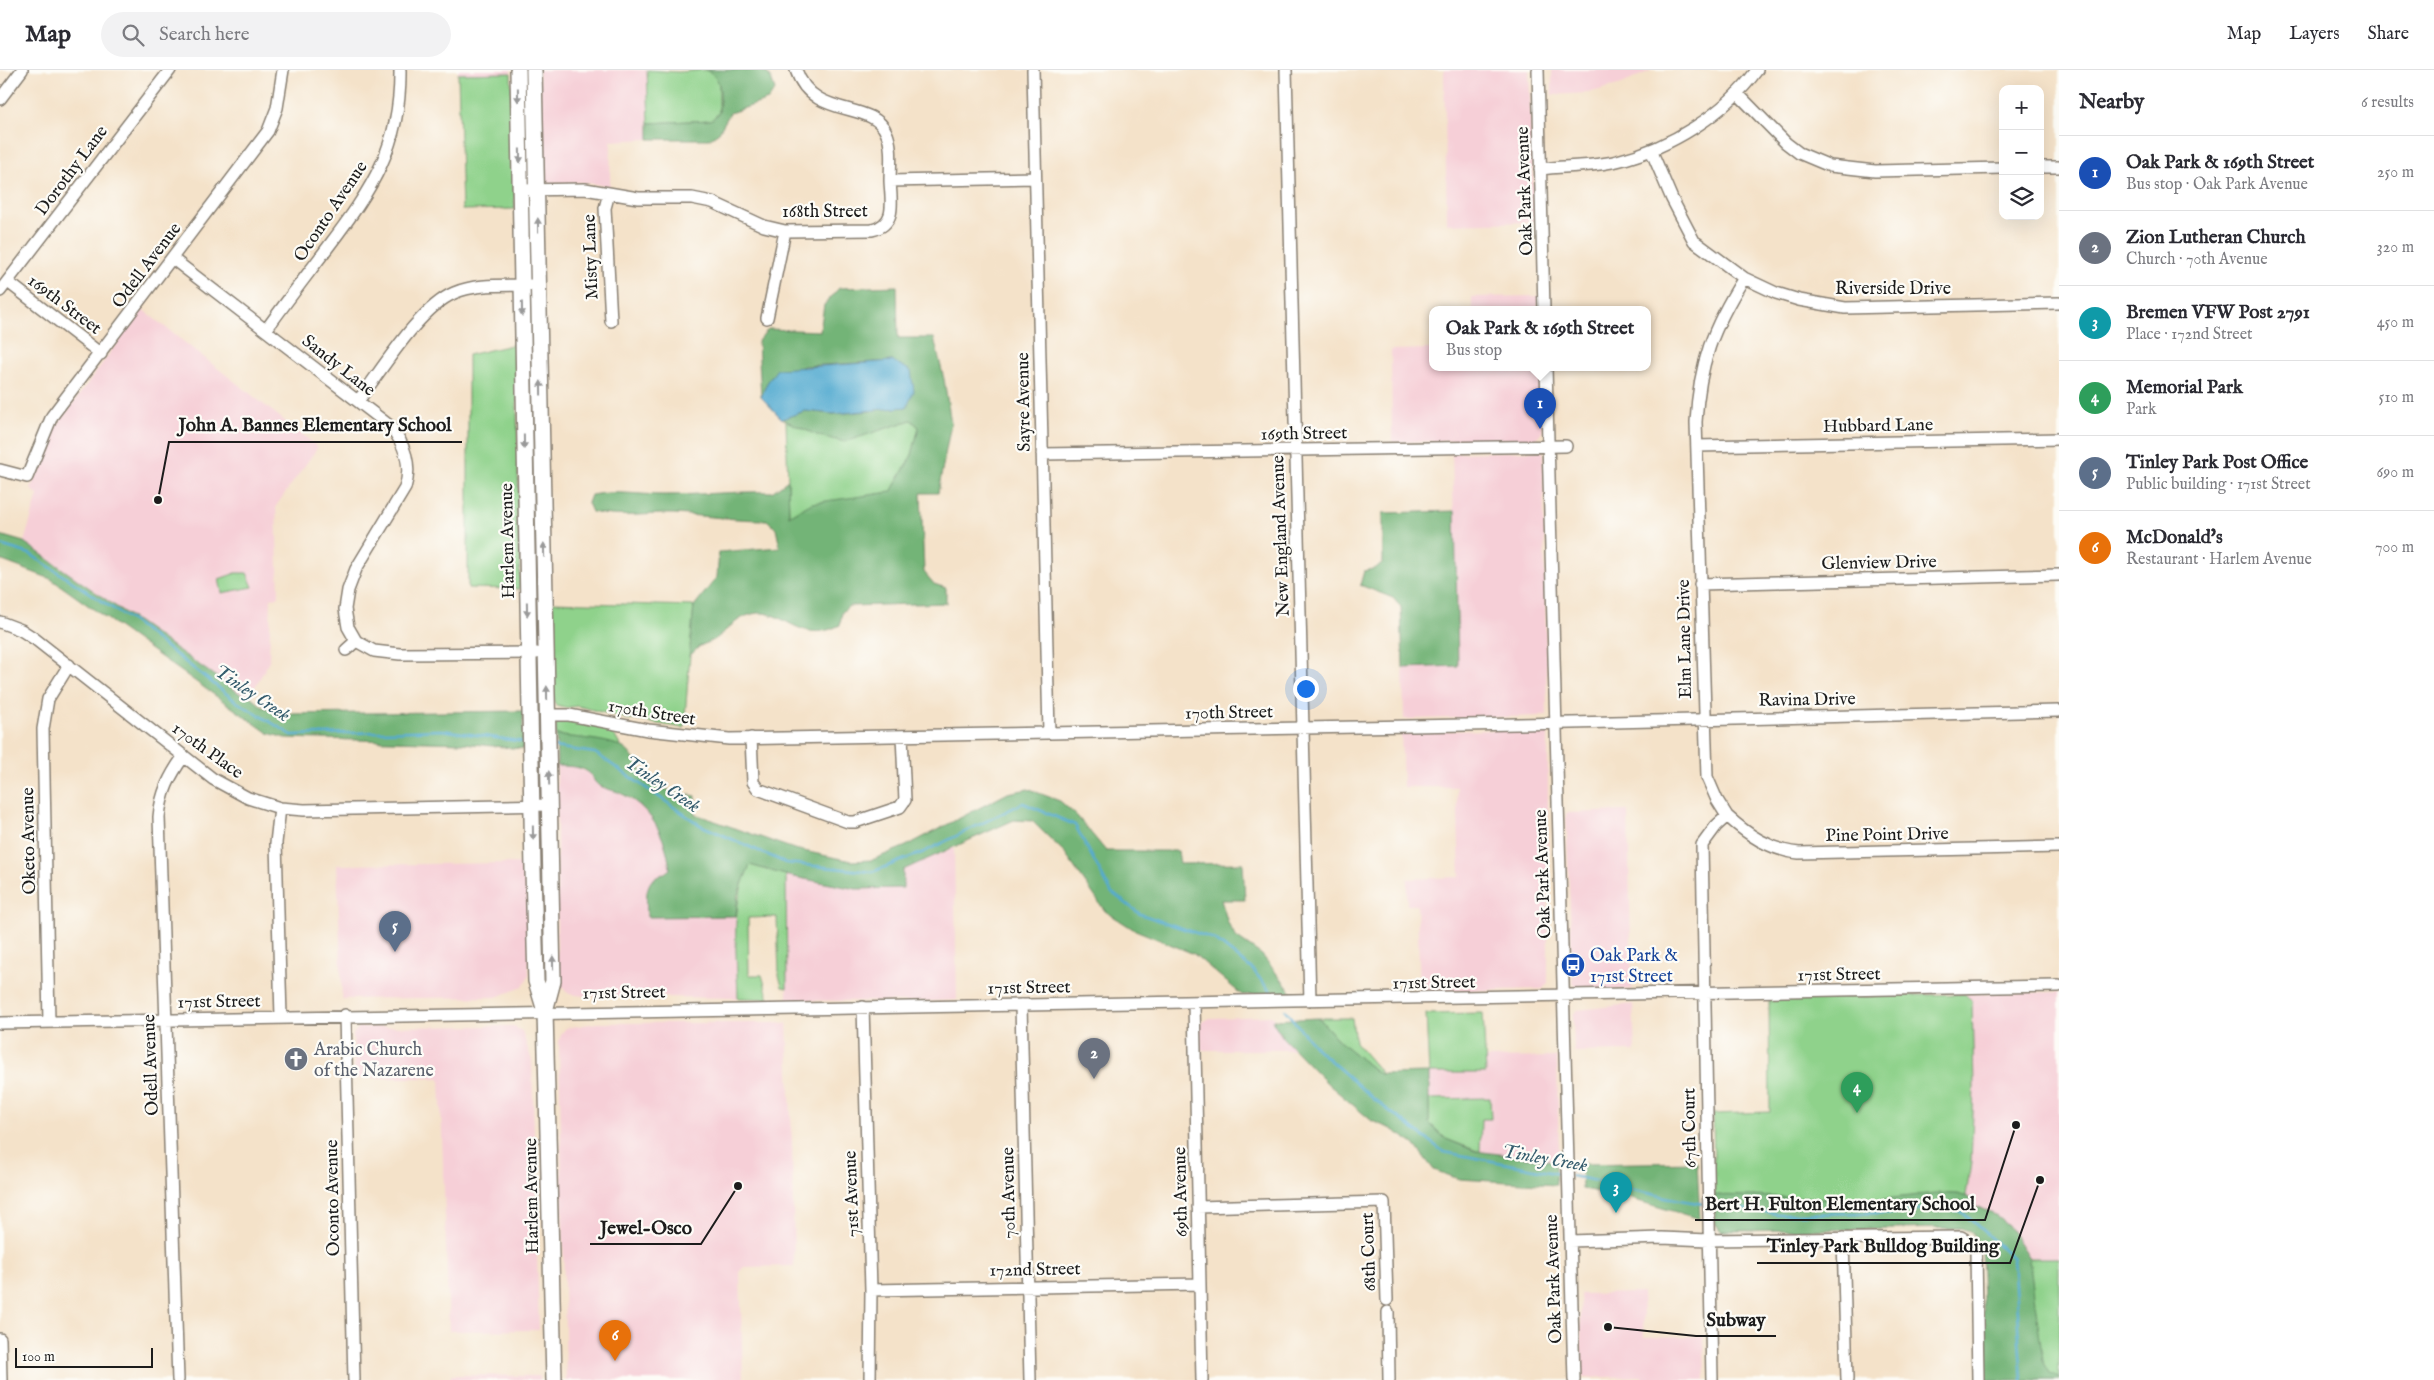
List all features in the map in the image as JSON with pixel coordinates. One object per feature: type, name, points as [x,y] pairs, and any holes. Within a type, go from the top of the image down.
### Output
[{"type":"main road","name":"Harlem Avenue","points":[[518,70],[528,653],[536,982],[545,1011],[554,1380]]},
{"type":"main road","name":"Harlem Avenue","points":[[534,70],[553,982],[545,1011]]},
{"type":"street","points":[[0,99],[22,70]]},
{"type":"street","name":"Dorothy Lane","points":[[4,287],[170,70]]},
{"type":"street","name":"Odell Avenue","points":[[0,470],[27,477],[52,416],[173,259],[268,131],[277,108],[283,70]]},
{"type":"street","name":"Oconto Avenue","points":[[266,330],[361,203],[375,181],[392,138],[399,101],[400,70]]},
{"type":"street","name":"168th Street","points":[[520,190],[585,189],[638,198],[692,198],[712,202],[764,226],[785,232],[879,228],[887,223],[890,218],[889,140],[881,124],[874,118],[826,103],[812,95],[804,87],[796,70]]},
{"type":"street","name":"Sayre Avenue","points":[[1033,70],[1049,733]]},
{"type":"street","name":"New England Avenue","points":[[1286,70],[1310,1001]]},
{"type":"street","name":"Oak Park Avenue","points":[[1538,70],[1544,306]]},
{"type":"street","points":[[1540,169],[1617,161],[1651,150],[1702,122],[1736,94],[1757,70]]},
{"type":"street","points":[[1736,94],[1786,143],[1799,153],[1830,166],[1875,170],[1999,168]]},
{"type":"street","name":"Riverside Drive","points":[[1651,150],[1672,200],[1694,241],[1744,278],[1799,300],[1845,308],[2059,303]]},
{"type":"street","points":[[2044,167],[2059,167]]},
{"type":"street","points":[[890,182],[1035,178]]},
{"type":"street","name":"Misty Lane","points":[[609,193],[605,208],[611,320]]},
{"type":"street","points":[[768,318],[785,232]]},
{"type":"street","name":"Sandy Lane","points":[[173,259],[358,401],[396,433],[402,444],[409,475],[405,488],[356,570],[348,590],[345,609],[348,627],[356,641]]},
{"type":"street","name":"Elm Lane Drive","points":[[1727,816],[1717,800],[1707,777],[1703,719],[1696,422],[1698,388],[1708,346],[1724,309],[1744,278]]},
{"type":"street","points":[[358,401],[417,323],[434,304],[454,293],[474,287],[539,285]]},
{"type":"street","name":"169th Street","points":[[4,287],[101,354]]},
{"type":"street","name":"Oak Park Avenue","points":[[1546,371],[1574,1380]]},
{"type":"street","name":"Hubbard Lane","points":[[1697,446],[2059,438]]},
{"type":"street","name":"169th Street","points":[[1042,454],[1566,446]]},
{"type":"street","name":"Glenview Drive","points":[[1700,584],[2059,576]]},
{"type":"street","name":"170th Place","points":[[0,622],[21,630],[69,665],[224,787],[248,798],[280,808],[304,810],[550,805]]},
{"type":"street","points":[[346,650],[356,641],[374,651],[400,654],[546,653]]},
{"type":"street","name":"Oketo Avenue","points":[[49,1022],[43,729],[48,699],[69,665]]},
{"type":"street","name":"Ravina Drive","points":[[1556,723],[2059,711]]},
{"type":"street","name":"170th Street","points":[[548,715],[585,717],[612,724],[714,739],[1556,723]]},
{"type":"street","points":[[751,738],[753,782],[758,789],[848,822],[855,822],[900,807],[905,800],[902,736]]},
{"type":"street","name":"Odell Avenue","points":[[178,1380],[159,818],[166,784],[184,756]]},
{"type":"street","points":[[280,808],[276,843],[281,1017]]},
{"type":"street","points":[[1705,995],[1702,845],[1716,826],[1727,816]]},
{"type":"street","name":"Pine Point Drive","points":[[1727,816],[1739,827],[1763,843],[1799,853],[2059,847]]},
{"type":"street","name":"171st Street","points":[[0,1023],[545,1011],[1563,998],[2059,986]]},
{"type":"street","name":"67th Court","points":[[1705,995],[1707,1198],[1712,1380]]},
{"type":"street","name":"69th Avenue","points":[[1194,1003],[1202,1380]]},
{"type":"street","name":"70th Avenue","points":[[1021,1005],[1030,1380]]},
{"type":"street","name":"71st Avenue","points":[[863,1007],[871,1290],[870,1380]]},
{"type":"street","name":"Oconto Avenue","points":[[345,1015],[354,1380]]},
{"type":"street","name":"68th Court","points":[[1198,1206],[1384,1202],[1387,1300]]},
{"type":"street","points":[[1570,1241],[1662,1238],[1708,1240],[1961,1237],[1971,1243],[1976,1251],[1978,1380]]},
{"type":"street","points":[[1843,1238],[1847,1380]]},
{"type":"street","name":"172nd Street","points":[[871,1290],[1200,1284]]},
{"type":"street","name":"68th Court","points":[[1388,1312],[1390,1380]]},
{"type":"street","points":[[0,1339],[1,1380]]},
{"type":"shaded area","points":[[458,70],[511,70],[511,73],[458,74]]},
{"type":"shaded area","points":[[539,70],[647,70],[649,139],[611,141],[610,186],[579,182],[548,184],[542,178]]},
{"type":"shaded area","points":[[1444,70],[1529,70],[1535,222],[1447,224]]},
{"type":"shaded area","points":[[1552,70],[1652,70],[1622,84],[1588,93],[1552,95]]},
{"type":"shaded area","points":[[1538,296],[1538,306],[1472,306],[1472,297]]},
{"type":"shaded area","points":[[142,309],[318,447],[276,506],[279,597],[271,598],[269,662],[250,696],[242,696],[24,542],[38,495],[31,489],[55,428]]},
{"type":"shaded area","points":[[1429,349],[1429,371],[1541,371],[1543,431],[1535,439],[1392,442],[1391,350]]},
{"type":"shaded area","points":[[1543,451],[1547,716],[1404,719],[1403,668],[1458,666],[1452,453]]},
{"type":"shaded area","points":[[1540,729],[1548,734],[1548,983],[1543,989],[1420,992],[1417,905],[1407,905],[1407,879],[1460,877],[1457,787],[1403,787],[1401,732]]},
{"type":"shaded area","points":[[557,766],[575,767],[589,773],[603,787],[619,793],[640,805],[659,827],[667,848],[670,869],[652,880],[646,892],[647,917],[736,916],[738,998],[584,996],[569,994],[560,985],[557,967]]},
{"type":"shaded area","points":[[1628,811],[1632,990],[1583,990],[1577,988],[1573,982],[1566,813]]},
{"type":"shaded area","points":[[954,848],[957,1000],[910,1002],[787,1000],[786,875],[856,889],[903,888],[903,870]]},
{"type":"shaded area","points":[[528,863],[529,975],[523,987],[496,997],[342,999],[337,865]]},
{"type":"shaded area","points":[[2059,992],[2059,1258],[2029,1258],[2008,1225],[1974,1205],[1966,1196],[1971,1162],[1974,1087],[1972,1001],[1965,994],[1960,994]]},
{"type":"shaded area","points":[[1633,1004],[1635,1051],[1574,1052],[1573,1015],[1577,1010]]},
{"type":"shaded area","points":[[1272,1016],[1283,1038],[1294,1050],[1198,1050],[1197,1030],[1201,1022],[1210,1018]]},
{"type":"shaded area","points":[[596,1023],[787,1023],[792,1141],[794,1266],[744,1267],[740,1271],[743,1380],[566,1380],[559,1042],[561,1034],[566,1028]]},
{"type":"shaded area","points":[[512,1026],[522,1031],[532,1061],[539,1330],[449,1331],[440,1078],[355,1078],[353,1034],[359,1027]]},
{"type":"shaded area","points":[[1557,1057],[1559,1161],[1480,1152],[1481,1119],[1490,1098],[1429,1099],[1429,1073],[1485,1073],[1485,1058]]},
{"type":"shaded area","points":[[1642,1293],[1644,1337],[1704,1336],[1705,1380],[1642,1380],[1642,1376],[1582,1378],[1580,1294]]},
{"type":"shaded area","points":[[451,1375],[540,1376],[540,1380],[451,1380]]},
{"type":"green space","points":[[647,70],[678,72],[705,70],[713,73],[719,80],[719,113],[711,120],[649,123]]},
{"type":"green space","points":[[705,70],[763,70],[770,76],[775,90],[768,100],[730,113],[719,132],[709,139],[649,139],[649,123],[711,120],[719,113],[720,87],[715,77]]},
{"type":"green space","points":[[511,73],[515,209],[462,210],[458,74]]},
{"type":"green space","points":[[897,286],[898,338],[934,338],[944,379],[951,423],[938,493],[921,493],[924,572],[934,584],[946,588],[946,603],[849,606],[842,612],[840,625],[826,631],[802,629],[773,615],[763,613],[752,614],[737,621],[715,639],[700,646],[689,657],[694,606],[717,577],[719,552],[780,547],[776,529],[767,520],[674,514],[602,514],[592,512],[588,503],[591,495],[609,493],[664,495],[772,492],[788,480],[789,516],[812,503],[891,492],[912,455],[919,427],[911,420],[845,442],[819,436],[782,419],[805,411],[834,414],[871,411],[893,361],[804,366],[767,383],[761,397],[758,341],[768,329],[820,331],[824,305],[839,288]]},
{"type":"green space","points":[[516,344],[520,589],[468,588],[468,355]]},
{"type":"green space","points":[[911,420],[919,427],[912,455],[891,492],[853,498],[789,516],[786,421],[819,436],[887,428]]},
{"type":"green space","points":[[1455,511],[1458,666],[1403,668],[1401,607],[1393,598],[1360,585],[1364,571],[1376,568],[1383,562],[1383,513]]},
{"type":"green space","points":[[0,535],[24,542],[242,695],[250,696],[263,707],[285,714],[523,711],[523,749],[463,743],[285,738],[268,733],[51,579],[0,560]]},
{"type":"green space","points":[[236,573],[247,573],[253,587],[222,593],[219,579]]},
{"type":"green space","points":[[551,602],[694,606],[684,728],[627,719],[578,706],[564,708],[556,706],[553,699]]},
{"type":"green space","points":[[564,719],[580,721],[612,731],[621,747],[556,735],[556,724]]},
{"type":"green space","points":[[556,735],[602,741],[625,749],[652,782],[666,789],[696,796],[695,814],[794,849],[851,861],[872,860],[906,846],[1008,793],[1028,789],[1060,801],[1077,816],[1106,851],[1178,851],[1180,864],[1243,863],[1245,900],[1221,900],[1228,923],[1236,937],[1262,955],[1292,993],[1242,995],[1194,954],[1133,929],[1105,911],[1063,851],[1032,821],[1014,820],[903,870],[903,888],[856,889],[789,876],[750,865],[738,894],[736,916],[647,917],[646,898],[649,884],[652,880],[670,869],[665,845],[655,823],[630,798],[598,785],[587,771],[575,767],[557,766]]},
{"type":"green space","points":[[750,865],[786,875],[787,988],[782,987],[779,975],[777,917],[748,918],[749,975],[762,975],[769,999],[738,998],[737,914],[743,881]]},
{"type":"green space","points":[[1965,994],[1972,1001],[1974,1087],[1971,1163],[1961,1228],[1721,1231],[1715,1223],[1713,1114],[1770,1112],[1769,999]]},
{"type":"green space","points":[[1483,1013],[1486,1073],[1429,1073],[1426,1014]]},
{"type":"green space","points":[[1319,1018],[1352,1018],[1355,1042],[1382,1074],[1379,1074],[1339,1041]]},
{"type":"green space","points":[[1319,1018],[1339,1041],[1379,1074],[1429,1073],[1429,1123],[1446,1139],[1475,1151],[1555,1161],[1556,1185],[1459,1179],[1434,1170],[1414,1144],[1391,1129],[1372,1121],[1328,1084],[1283,1038],[1272,1020]]},
{"type":"green space","points":[[1490,1098],[1491,1119],[1481,1119],[1480,1152],[1446,1139],[1429,1123],[1429,1099]]},
{"type":"green space","points":[[1697,1162],[1700,1219],[1621,1196],[1582,1189],[1581,1164]]},
{"type":"green space","points":[[1935,1193],[1957,1194],[1968,1197],[1974,1205],[1997,1216],[2008,1225],[2029,1258],[2043,1361],[2050,1373],[2059,1377],[2059,1380],[1986,1380],[1981,1250],[1978,1242],[1969,1231],[1961,1228],[1721,1231],[1715,1223],[1714,1195],[1877,1200]]},
{"type":"green space","points":[[2029,1258],[2059,1258],[2059,1380],[2035,1380]]},
{"type":"water","points":[[893,361],[911,371],[914,391],[907,407],[834,414],[805,411],[782,419],[761,397],[767,383],[777,369]]},
{"type":"waterway","name":"Tinley Creek","points":[[0,545],[30,554],[135,623],[237,702],[292,735],[442,730],[524,742]]},
{"type":"waterway","name":"Tinley Creek","points":[[554,747],[595,753],[700,825],[786,863],[872,872],[924,852],[1023,803],[1075,825],[1111,892],[1140,914],[1214,939],[1253,970],[1273,995]]},
{"type":"waterway","name":"Tinley Creek","points":[[1285,1010],[1317,1049],[1376,1101],[1444,1152],[1566,1175]]},
{"type":"waterway","name":"Tinley Creek","points":[[1571,1176],[1705,1204]]},
{"type":"waterway","name":"Tinley Creek","points":[[1713,1205],[1779,1214],[1894,1213],[1933,1208],[1961,1211],[2013,1258],[2022,1380]]},
{"type":"place","name":"Oak Park & 169th Street","points":[[1540,429]]},
{"type":"place","name":"John A. Bannes Elementary School","points":[[158,500]]},
{"type":"place","name":"Tinley Park Post Office","points":[[395,952]]},
{"type":"place","name":"Oak Park & 171st Street","points":[[1573,965]]},
{"type":"place","name":"Arabic Church of the Nazarene","points":[[296,1059]]},
{"type":"place","name":"Zion Lutheran Church","points":[[1094,1079]]},
{"type":"place","name":"Memorial Park","points":[[1857,1113]]},
{"type":"place","name":"Bert H. Fulton Elementary School","points":[[2016,1125]]},
{"type":"place","name":"Tinley Park Bulldog Building","points":[[2040,1180]]},
{"type":"place","name":"Jewel-Osco","points":[[738,1186]]},
{"type":"place","name":"Bremen VFW Post 2791","points":[[1616,1213]]},
{"type":"place","name":"Subway","points":[[1608,1327]]},
{"type":"place","name":"McDonald's","points":[[615,1361]]}]
